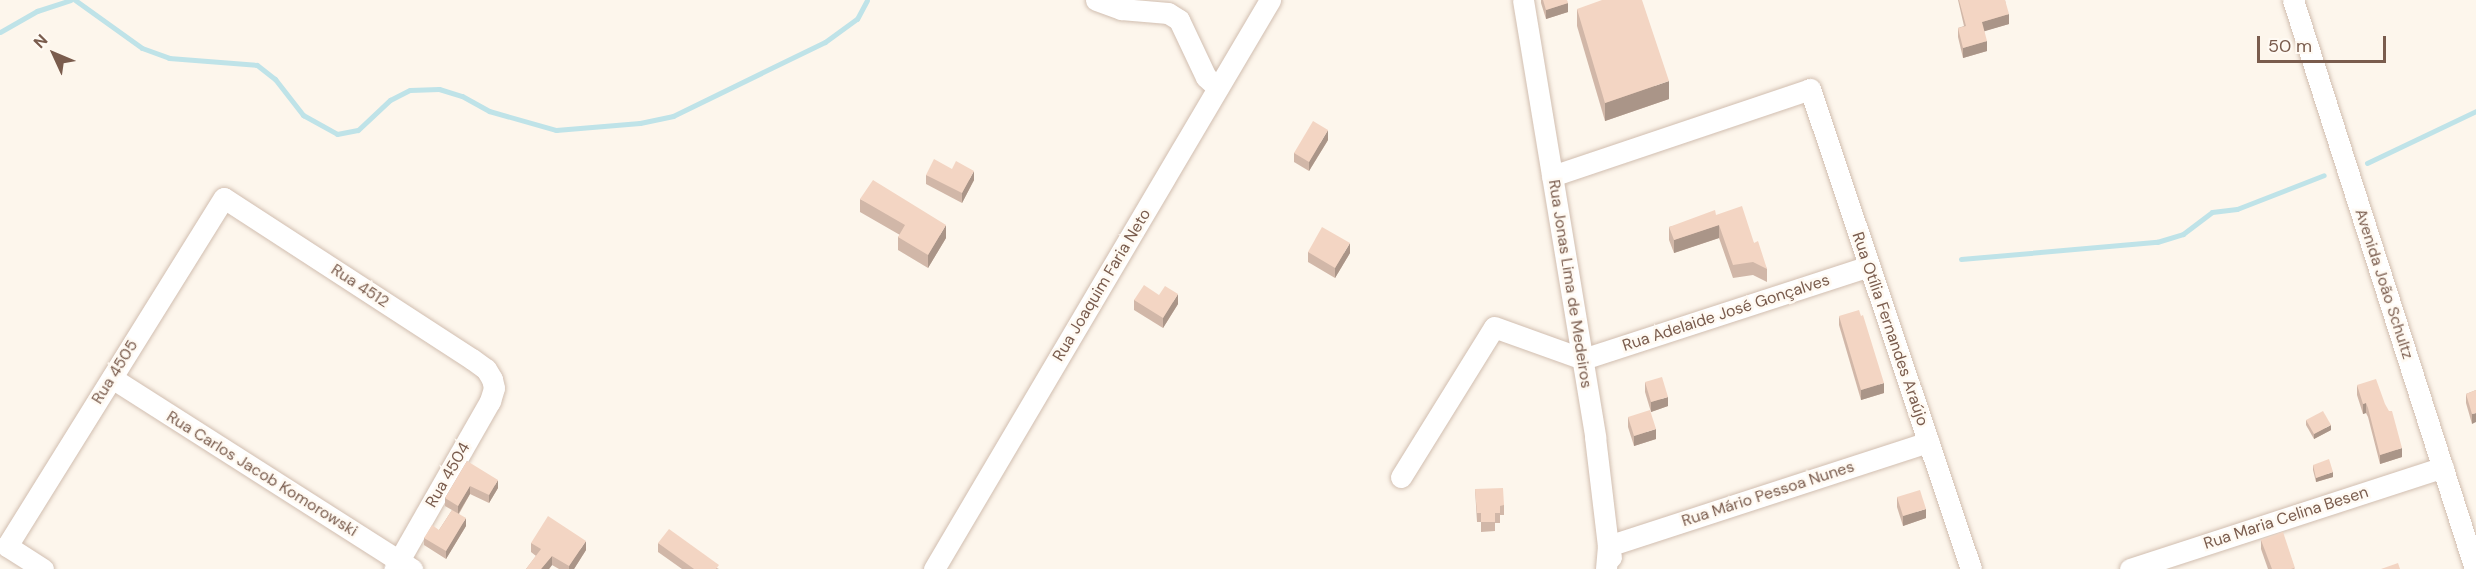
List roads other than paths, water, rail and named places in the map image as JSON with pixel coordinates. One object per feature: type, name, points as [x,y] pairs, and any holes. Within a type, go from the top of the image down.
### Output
[{"type":"street","points":[[1096,0],[1121,9],[1168,13],[1179,20],[1190,38],[1202,69],[1218,88]]},
{"type":"street","name":"Rua Joaquim Faria Neto","points":[[934,569],[1270,0]]},
{"type":"street","name":"Rua Jonas Lima de Medeiros","points":[[1523,0],[1530,31],[1583,360],[1608,546],[1606,569]]},
{"type":"street","name":"Avenida João Schultz","points":[[2293,0],[2475,569]]},
{"type":"street","name":"Rua Otília Fernandes Araújo","points":[[1552,176],[1810,89],[1971,569]]},
{"type":"street","name":"Rua 4505","points":[[43,569],[7,546],[224,198]]},
{"type":"street","name":"Rua 4512","points":[[224,198],[472,359],[486,369],[492,379]]},
{"type":"street","name":"Rua Adelaide José Gonçalves","points":[[1583,360],[1869,266]]},
{"type":"street","points":[[1401,477],[1494,327],[1583,360]]},
{"type":"street","name":"Rua Carlos Jacob Komorowski","points":[[111,378],[402,566]]},
{"type":"street","name":"Rua 4504","points":[[402,566],[490,401],[494,388],[492,379]]},
{"type":"street","name":"Rua Mário Pessoa Nunes","points":[[1608,546],[1929,442]]},
{"type":"street","name":"Rua Maria Celina Besen","points":[[2130,569],[2443,467]]},
{"type":"street","points":[[1608,546],[1615,569]]},
{"type":"waterway","points":[[0,32],[37,11],[70,0]]},
{"type":"waterway","points":[[75,0],[142,48],[169,58],[257,65],[275,79],[303,115],[337,134],[358,130],[390,100],[410,90],[439,89],[462,96],[489,111],[556,130],[640,123],[673,116],[825,42],[857,19],[867,0]]},
{"type":"waterway","points":[[2367,163],[2476,111]]},
{"type":"waterway","points":[[1961,259],[2157,242],[2183,234],[2212,212],[2237,209],[2324,175]]}]
